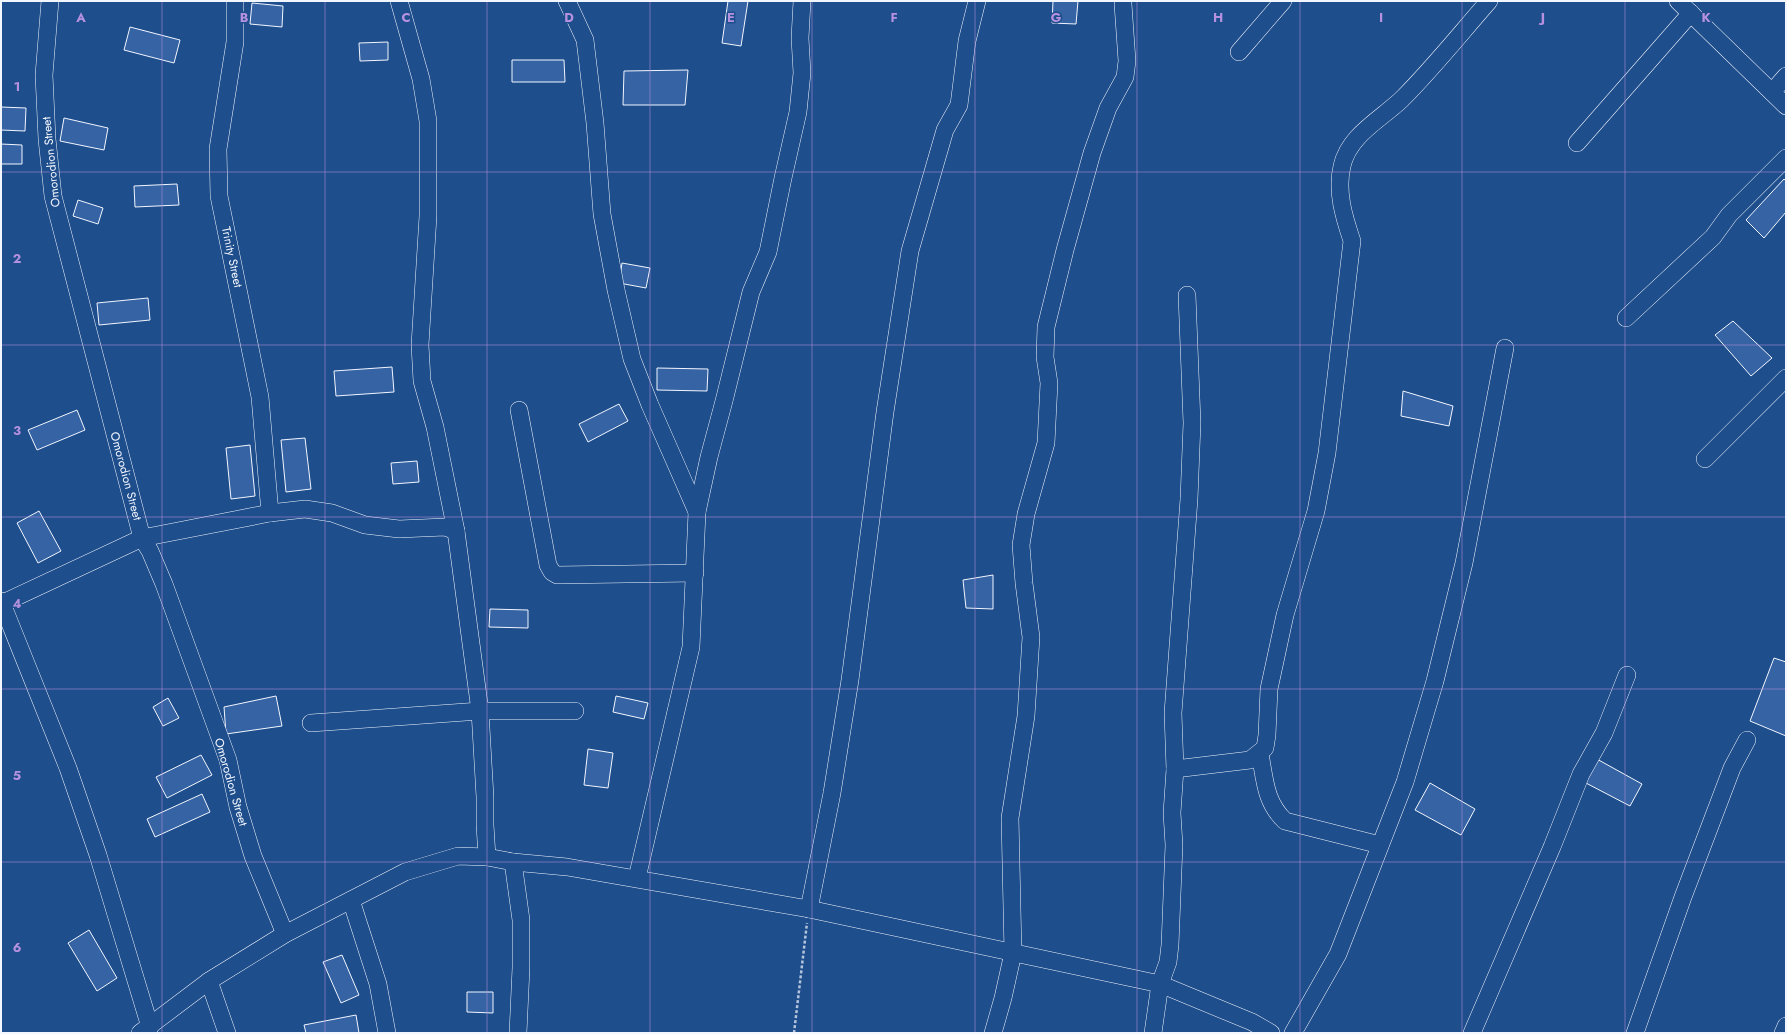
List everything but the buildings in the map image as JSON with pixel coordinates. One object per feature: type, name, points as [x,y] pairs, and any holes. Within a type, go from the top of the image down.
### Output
[{"type":"street","name":"Omorodion Street","points":[[50,1],[44,75],[47,139],[53,196],[142,538],[150,551],[164,584],[228,760],[238,807],[253,856],[285,934]]},
{"type":"street","name":"Trinity Street","points":[[235,1],[235,42],[218,149],[219,196],[260,397],[270,513]]},
{"type":"street","points":[[399,1],[421,79],[428,121],[428,216],[420,345],[422,381],[435,427],[456,531],[480,711],[487,857]]},
{"type":"street","points":[[567,1],[585,40],[595,123],[602,214],[616,290],[632,359],[650,405],[697,512]]},
{"type":"street","points":[[637,878],[691,647],[697,512],[708,457],[724,401],[751,292],[768,252],[798,112],[802,73],[800,38],[802,1]]},
{"type":"street","points":[[809,909],[832,793],[850,680],[885,412],[910,251],[945,130],[959,105],[967,42],[977,1]]},
{"type":"street","points":[[1239,52],[1283,1]]},
{"type":"street","points":[[1175,769],[1250,760],[1260,754],[1265,748],[1269,689],[1284,615],[1316,511],[1327,453],[1352,241],[1345,220],[1339,191],[1342,166],[1354,140],[1401,100],[1489,1]]},
{"type":"street","points":[[1678,1],[1786,106]]},
{"type":"street","points":[[993,1033],[1004,998],[1013,953],[1010,818],[1026,716],[1031,637],[1021,544],[1026,514],[1046,443],[1049,383],[1045,358],[1046,327],[1065,250],[1092,153],[1108,108],[1125,77],[1127,61],[1123,4]]},
{"type":"street","points":[[1577,143],[1690,13]]},
{"type":"street","points":[[1772,92],[1786,76]]},
{"type":"street","points":[[1626,318],[1713,237],[1729,215],[1786,158]]},
{"type":"street","points":[[1153,1033],[1160,984],[1168,962],[1170,945],[1174,845],[1172,802],[1175,769],[1173,713],[1189,500],[1192,423],[1187,295]]},
{"type":"street","points":[[1293,1033],[1338,954],[1405,782],[1437,674],[1464,562],[1505,348]]},
{"type":"street","points":[[1705,459],[1786,378]]},
{"type":"street","points":[[519,410],[548,564],[552,572],[557,576],[695,573]]},
{"type":"street","points":[[456,531],[445,527],[399,529],[365,525],[332,513],[305,509],[270,513],[142,538],[1,603],[68,768],[98,855],[145,1030],[209,981],[285,934],[405,872],[458,856],[487,857],[513,862],[567,867],[809,909],[1160,984],[1250,1028],[1271,1033]]},
{"type":"street","points":[[1472,1033],[1552,847],[1581,774],[1604,734],[1627,675]]},
{"type":"street","points":[[311,723],[480,711],[575,711]]},
{"type":"street","points":[[1635,1033],[1683,897],[1732,768],[1747,740]]},
{"type":"street","points":[[1260,754],[1268,797],[1275,812],[1285,821],[1380,845]]},
{"type":"street","points":[[513,862],[520,920],[521,968],[518,1033]]},
{"type":"street","points":[[352,900],[378,984],[387,1033]]},
{"type":"street","points":[[209,981],[227,1033]]},
{"type":"street","points":[[1783,1033],[1786,1026]]},
{"type":"path","points":[[794,1033],[809,909]]}]
